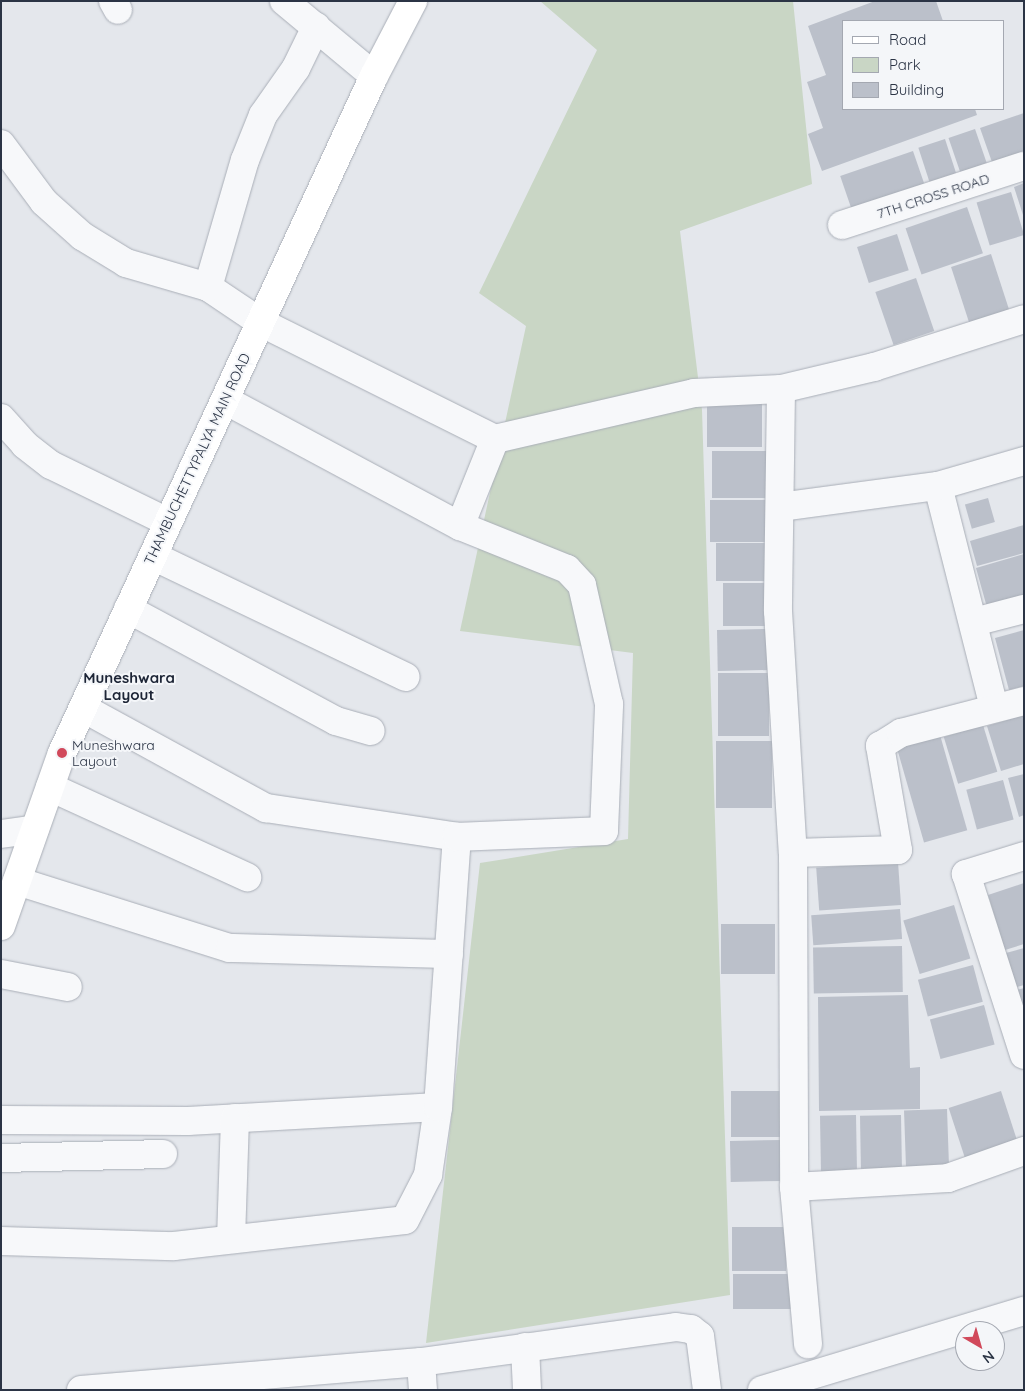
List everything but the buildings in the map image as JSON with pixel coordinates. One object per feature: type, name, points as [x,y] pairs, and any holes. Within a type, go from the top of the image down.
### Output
[{"type":"main road","name":"THAMBUCHETTYPALYA MAIN ROAD","points":[[1,926],[50,787],[83,708],[374,76],[413,1]]},
{"type":"street","points":[[284,1],[374,76]]},
{"type":"street","points":[[208,287],[252,142],[263,115],[296,68],[316,27]]},
{"type":"street","points":[[1,144],[44,202],[82,236],[126,263],[208,287],[260,322],[495,439],[694,393],[781,389],[874,367],[1024,319]]},
{"type":"street","name":"7TH CROSS ROAD","points":[[842,226],[1024,166]]},
{"type":"street","points":[[781,389],[778,611],[793,853],[794,1187],[808,1344]]},
{"type":"street","points":[[83,708],[266,808],[457,837],[604,831],[609,704],[582,585],[567,569],[460,526],[224,400]]},
{"type":"street","points":[[1,418],[25,445],[51,465],[168,522]]},
{"type":"street","points":[[460,526],[495,439]]},
{"type":"street","points":[[780,507],[938,486],[1024,461]]},
{"type":"street","points":[[938,486],[974,622],[991,696]]},
{"type":"street","points":[[153,556],[406,678]]},
{"type":"street","points":[[128,609],[327,716],[371,731]]},
{"type":"street","points":[[974,622],[1024,609]]},
{"type":"street","points":[[793,853],[898,850],[880,746],[901,733],[1024,701]]},
{"type":"street","points":[[50,787],[247,877]]},
{"type":"street","points":[[1,834],[35,829]]},
{"type":"street","points":[[1,1241],[174,1246],[405,1220],[428,1175],[438,1107],[457,837]]},
{"type":"street","points":[[1024,856],[966,874],[1024,1055]]},
{"type":"street","points":[[17,881],[230,948],[449,954]]},
{"type":"street","points":[[1,974],[68,987]]},
{"type":"street","points":[[1,1120],[235,1118],[438,1107]]},
{"type":"street","points":[[231,1239],[235,1118]]},
{"type":"street","points":[[794,1187],[948,1178],[1024,1151]]},
{"type":"street","points":[[1,1158],[163,1154]]},
{"type":"street","points":[[762,1390],[1024,1311]]},
{"type":"street","points":[[81,1390],[421,1362],[662,1327],[691,1329],[700,1336],[707,1390]]},
{"type":"street","points":[[525,1347],[526,1390]]},
{"type":"street","points":[[421,1362],[423,1390]]},
{"type":"green space","points":[[540,1],[793,1],[812,184],[680,231],[702,410],[730,1295],[426,1343],[480,863],[628,839],[633,653],[460,631],[526,326],[479,293],[597,50]]},
{"type":"place","name":"Muneshwara Layout","points":[[62,753]]},
{"type":"district","name":"Muneshwara Layout","points":[[129,686]]}]
